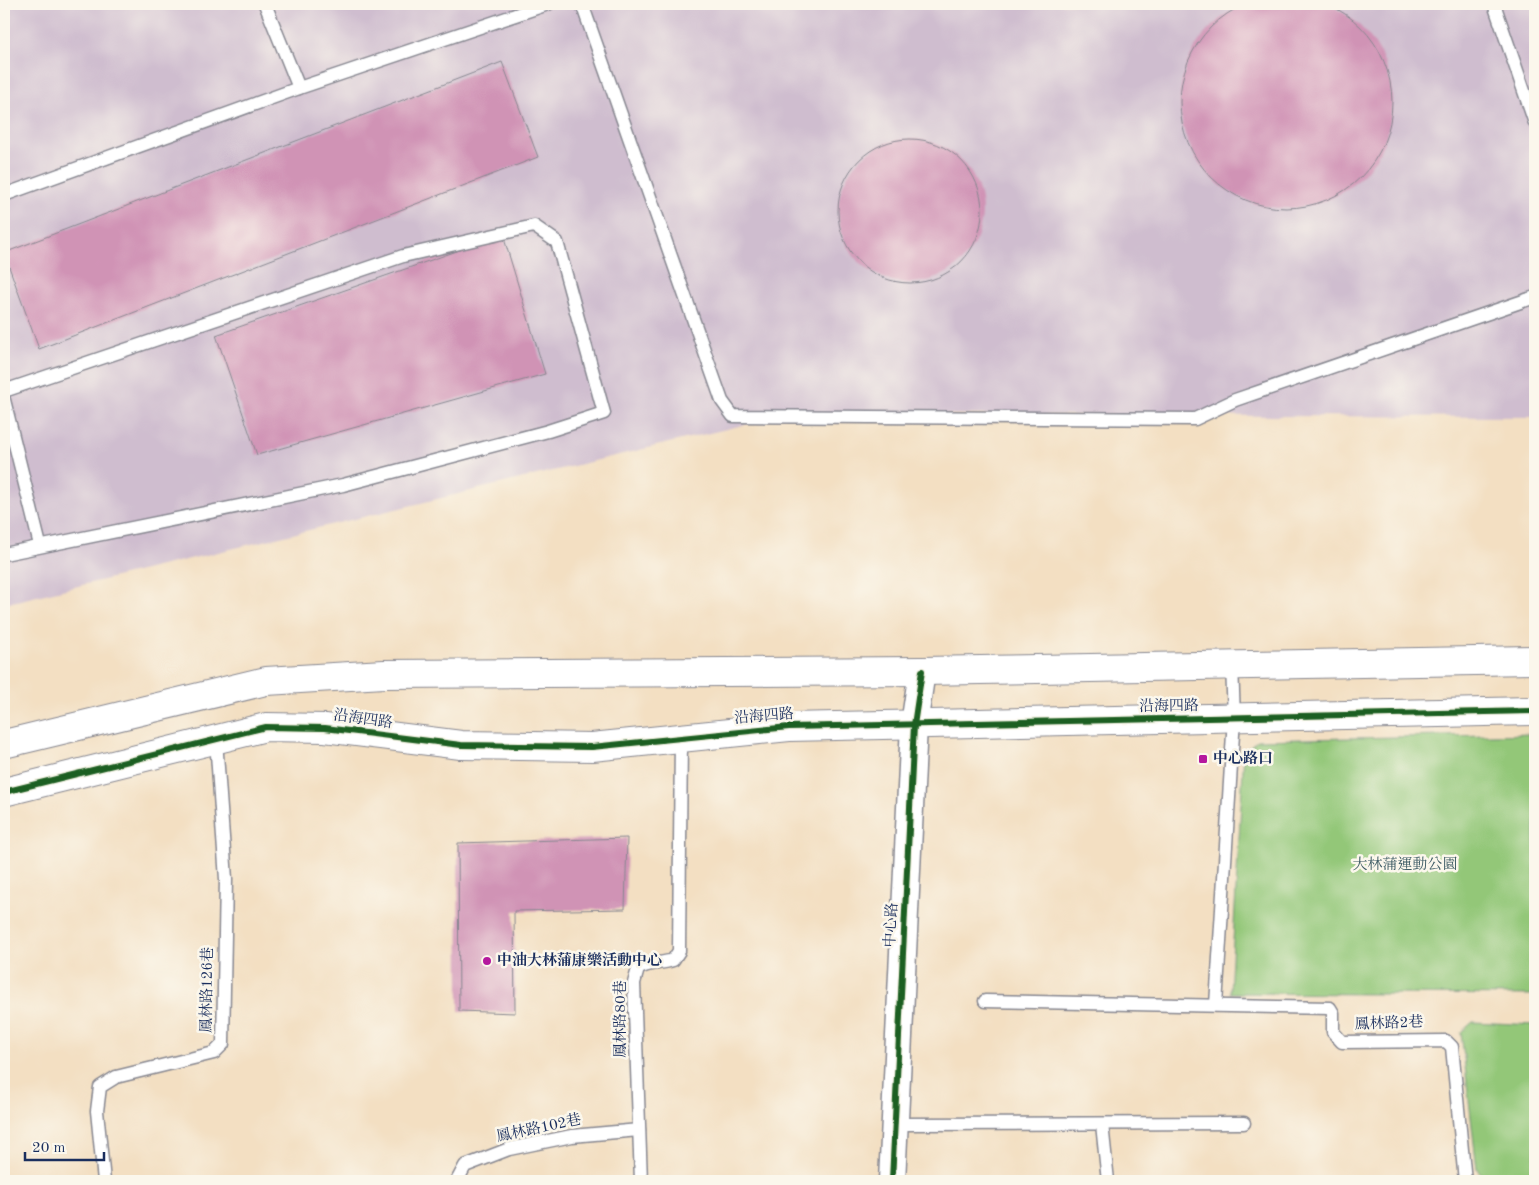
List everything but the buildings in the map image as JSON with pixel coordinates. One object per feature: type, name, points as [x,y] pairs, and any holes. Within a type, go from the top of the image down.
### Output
[{"type":"street","points":[[4,744],[266,681],[384,674],[922,671],[1535,660]]},
{"type":"street","name":"中心路","points":[[892,1181],[914,725],[922,671]]},
{"type":"street","name":"沿海四路","points":[[4,792],[266,727],[325,728],[461,745],[592,747],[790,726],[1535,711]]},
{"type":"lane","points":[[266,4],[299,88]]},
{"type":"lane","points":[[4,195],[299,88],[548,4]]},
{"type":"lane","points":[[582,4],[722,402],[732,416],[1195,419],[1236,400],[1535,297]]},
{"type":"lane","points":[[1494,4],[1535,123]]},
{"type":"lane","points":[[4,391],[403,256],[534,226],[557,242],[604,413],[548,431],[343,485],[40,545],[4,554]]},
{"type":"lane","points":[[4,400],[40,545]]},
{"type":"lane","points":[[1216,1005],[1234,718],[1232,665]]},
{"type":"lane","name":"鳳林路80巷","points":[[641,1181],[634,983],[638,968],[648,963],[660,964],[673,960],[679,951],[681,738]]},
{"type":"lane","name":"鳳林路126巷","points":[[104,1181],[97,1111],[100,1087],[116,1076],[214,1053],[223,1044],[226,880],[216,740]]},
{"type":"lane","name":"鳳林路2巷","points":[[985,1001],[1330,1008],[1334,1013],[1333,1032],[1342,1042],[1446,1041],[1452,1047],[1465,1181]]},
{"type":"lane","points":[[895,1124],[1244,1123]]},
{"type":"lane","points":[[1102,1124],[1108,1181]]},
{"type":"lane","name":"鳳林路102巷","points":[[457,1181],[465,1166],[509,1149],[572,1136],[640,1130]]},
{"type":"shaded area","points":[[4,4],[1535,4],[1535,417],[788,414],[4,604]]},
{"type":"green space","name":"大林蒲運動公園","points":[[1535,734],[1535,995],[1230,993],[1244,752],[1257,740]]},
{"type":"green space","points":[[1473,1022],[1535,1025],[1535,1175],[1485,1180],[1477,1169],[1461,1032]]},
{"type":"cycle path","points":[[892,1181],[914,725],[922,671]]},
{"type":"cycle path","points":[[4,792],[266,727],[325,728],[461,745],[592,747],[789,727],[1535,711]]},
{"type":"place","name":"中心路口","points":[[1203,759]]},
{"type":"place","name":"中油大林蒲康樂活動中心","points":[[487,961]]}]
